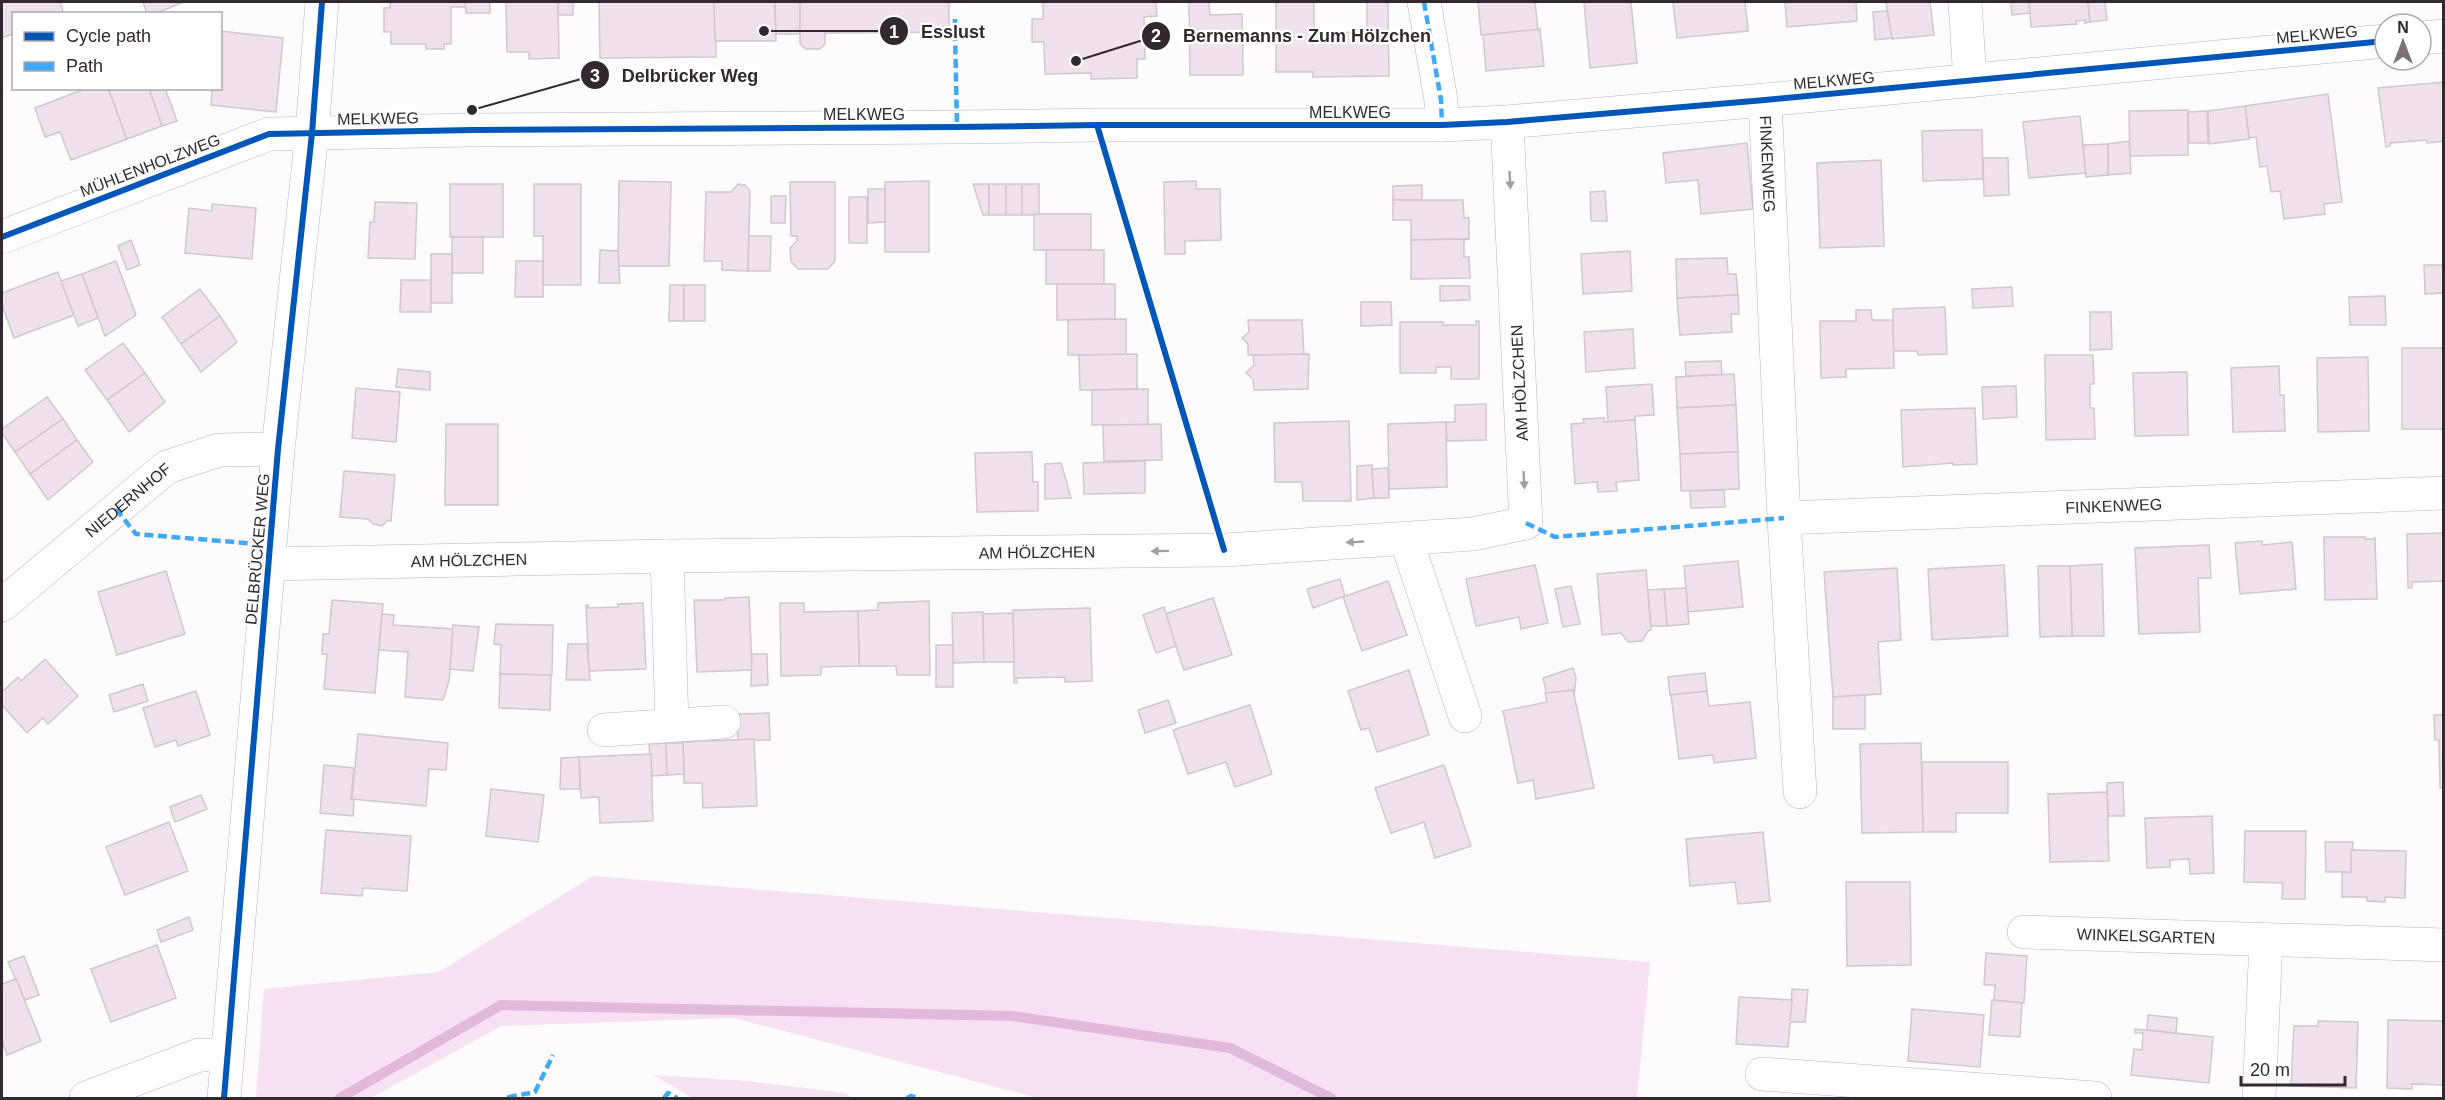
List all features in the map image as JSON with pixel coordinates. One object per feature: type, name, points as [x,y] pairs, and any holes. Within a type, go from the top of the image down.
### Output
[{"type":"street","name":"DELBRÜCKER WEG","points":[[224,1098],[278,449],[312,133],[321,2]]},
{"type":"street","points":[[1424,2],[1441,100],[1442,124]]},
{"type":"street","points":[[1965,2],[1970,81]]},
{"type":"street","name":"MELKWEG","points":[[312,133],[1507,122],[2373,43]]},
{"type":"street","name":"FINKENWEG","points":[[1765,100],[1784,518],[1800,792]]},
{"type":"street","name":"AM HÖLZCHEN","points":[[269,564],[667,556],[1224,550],[1406,540],[1473,534],[1526,523],[1507,122]]},
{"type":"street","name":"MÜHLENHOLZWEG","points":[[2,237],[269,134],[312,133]]},
{"type":"street","name":"NIEDERNHOF","points":[[2,605],[167,467],[219,450],[278,449]]},
{"type":"street","name":"FINKENWEG","points":[[1784,518],[2444,493]]},
{"type":"street","points":[[1406,540],[1465,716]]},
{"type":"street","points":[[667,556],[672,725]]},
{"type":"street","points":[[604,730],[724,722]]},
{"type":"street","name":"WINKELSGARTEN","points":[[2024,932],[2444,945]]},
{"type":"street","points":[[2259,1098],[2266,941]]},
{"type":"street","points":[[86,1098],[199,1054],[227,1054]]},
{"type":"street","points":[[1762,1074],[2095,1098]]},
{"type":"shaded area","points":[[593,876],[1650,962],[1637,1098],[1038,1098],[734,1018],[501,1026],[371,1098],[256,1098],[264,989],[439,972]]},
{"type":"shaded area","points":[[654,1075],[747,1081],[845,1093],[852,1098],[692,1098]]},
{"type":"building","points":[[2,2],[60,2],[63,12],[12,12],[12,34],[2,38]]},
{"type":"building","points":[[143,2],[184,2],[159,12],[146,12]]},
{"type":"building","points":[[390,2],[465,2],[466,7],[451,7],[451,44],[444,44],[444,49],[426,49],[426,44],[391,44],[391,32],[384,32],[384,8],[390,8]]},
{"type":"building","points":[[465,2],[490,2],[490,13],[466,13]]},
{"type":"building","points":[[506,2],[558,2],[559,58],[529,59],[529,52],[507,52]]},
{"type":"building","points":[[558,2],[573,2],[573,15],[558,15]]},
{"type":"building","points":[[599,2],[715,2],[716,57],[600,58]]},
{"type":"building","points":[[714,2],[775,2],[776,41],[715,41]]},
{"type":"building","points":[[775,2],[800,2],[800,34],[776,34]]},
{"type":"building","points":[[800,2],[949,2],[949,32],[825,33],[825,44],[820,49],[806,49],[800,44]]},
{"type":"building","points":[[1043,2],[1156,2],[1157,16],[1144,17],[1145,59],[1137,59],[1137,78],[1091,79],[1091,73],[1045,74],[1044,42],[1032,42],[1032,19],[1043,19]]},
{"type":"building","points":[[1189,2],[1209,2],[1210,15],[1242,14],[1243,75],[1190,75]]},
{"type":"building","points":[[1276,2],[1314,2],[1314,33],[1367,32],[1367,2],[1388,2],[1389,76],[1313,77],[1313,72],[1276,72]]},
{"type":"building","points":[[1478,2],[1535,2],[1538,30],[1481,35]]},
{"type":"building","points":[[1584,2],[1631,2],[1637,63],[1590,68]]},
{"type":"building","points":[[1673,2],[1745,2],[1748,31],[1677,38]]},
{"type":"building","points":[[1785,2],[1856,2],[1857,21],[1787,27]]},
{"type":"building","points":[[1886,2],[1930,2],[1934,35],[1892,39]]},
{"type":"building","points":[[2011,2],[2029,2],[2030,13],[2012,15]]},
{"type":"building","points":[[2029,2],[2088,2],[2090,22],[2085,23],[2085,20],[2076,21],[2077,24],[2031,27]]},
{"type":"building","points":[[2088,2],[2105,2],[2107,20],[2090,22]]},
{"type":"building","points":[[1887,11],[1892,38],[1875,40],[1873,12]]},
{"type":"building","points":[[1540,29],[1544,66],[1486,71],[1483,35]]},
{"type":"building","points":[[222,31],[283,38],[276,112],[211,105],[212,90],[222,90]]},
{"type":"building","points":[[2444,82],[2444,141],[2390,143],[2390,146],[2386,147],[2378,88]]},
{"type":"building","points":[[82,90],[109,90],[127,139],[71,160],[60,132],[45,137],[35,108]]},
{"type":"building","points":[[109,90],[150,90],[162,126],[127,139]]},
{"type":"building","points":[[150,90],[166,90],[177,121],[162,126]]},
{"type":"building","points":[[2328,94],[2342,202],[2324,204],[2325,214],[2284,219],[2280,191],[2271,192],[2267,166],[2260,167],[2256,137],[2249,138],[2245,106]]},
{"type":"building","points":[[2245,106],[2249,139],[2209,144],[2208,111]]},
{"type":"building","points":[[2188,110],[2188,155],[2130,156],[2129,111]]},
{"type":"building","points":[[2207,111],[2208,143],[2189,143],[2188,112]]},
{"type":"building","points":[[2080,116],[2086,173],[2029,178],[2023,122]]},
{"type":"building","points":[[1982,130],[1983,179],[1923,181],[1922,131]]},
{"type":"building","points":[[2129,141],[2131,173],[2108,175],[2108,144]]},
{"type":"building","points":[[1747,143],[1753,209],[1701,214],[1698,180],[1666,183],[1663,153]]},
{"type":"building","points":[[2108,144],[2108,175],[2086,177],[2083,145]]},
{"type":"building","points":[[1983,158],[2008,158],[2009,195],[1984,196]]},
{"type":"building","points":[[1881,160],[1884,246],[1820,248],[1817,163]]},
{"type":"building","points":[[619,181],[671,182],[669,266],[618,266]]},
{"type":"building","points":[[929,181],[929,252],[885,252],[885,182]]},
{"type":"building","points":[[1196,181],[1196,189],[1220,189],[1221,240],[1185,241],[1185,254],[1165,254],[1164,182]]},
{"type":"building","points":[[790,182],[835,182],[835,261],[828,269],[798,269],[791,262],[790,248],[797,241],[797,236],[791,236]]},
{"type":"building","points":[[450,184],[503,184],[503,237],[450,237]]},
{"type":"building","points":[[534,184],[581,184],[581,285],[543,285],[543,236],[534,236]]},
{"type":"building","points":[[738,184],[745,185],[750,191],[748,271],[722,270],[722,261],[704,261],[706,192],[731,192]]},
{"type":"building","points":[[973,184],[989,184],[989,215],[983,215]]},
{"type":"building","points":[[989,184],[1006,184],[1006,215],[989,215]]},
{"type":"building","points":[[1006,184],[1022,184],[1022,215],[1006,215]]},
{"type":"building","points":[[1022,184],[1039,184],[1039,215],[1022,215]]},
{"type":"building","points":[[1422,185],[1422,200],[1393,200],[1393,186]]},
{"type":"building","points":[[868,189],[885,189],[885,222],[868,223]]},
{"type":"building","points":[[1605,191],[1607,221],[1591,221],[1590,192]]},
{"type":"building","points":[[771,196],[786,196],[785,223],[771,223]]},
{"type":"building","points":[[849,197],[867,197],[867,243],[849,243]]},
{"type":"building","points":[[1393,200],[1463,200],[1464,218],[1469,218],[1469,239],[1411,240],[1411,220],[1393,220]]},
{"type":"building","points":[[375,202],[417,203],[415,259],[368,258],[370,222],[374,222]]},
{"type":"building","points":[[212,204],[256,208],[252,259],[185,253],[189,208],[212,211]]},
{"type":"building","points":[[1034,214],[1091,214],[1091,250],[1034,250]]},
{"type":"building","points":[[749,236],[771,236],[770,271],[748,271]]},
{"type":"building","points":[[452,237],[483,237],[483,273],[452,273]]},
{"type":"building","points":[[1469,239],[1464,240],[1464,257],[1469,257],[1470,278],[1411,279],[1411,240]]},
{"type":"building","points":[[131,240],[140,265],[127,270],[118,246]]},
{"type":"building","points":[[600,250],[618,251],[620,283],[599,283]]},
{"type":"building","points":[[1046,250],[1104,250],[1104,284],[1046,284]]},
{"type":"building","points":[[1630,251],[1632,291],[1583,294],[1581,254]]},
{"type":"building","points":[[431,254],[452,254],[452,303],[431,303]]},
{"type":"building","points":[[1727,258],[1728,274],[1736,274],[1738,295],[1677,298],[1676,259]]},
{"type":"building","points":[[116,261],[136,315],[105,336],[82,274]]},
{"type":"building","points":[[516,261],[543,261],[543,297],[515,297]]},
{"type":"building","points":[[2424,265],[2444,265],[2444,293],[2425,294]]},
{"type":"building","points":[[58,272],[74,315],[14,338],[2,305],[2,293]]},
{"type":"building","points":[[82,274],[98,318],[78,326],[61,281]]},
{"type":"building","points":[[401,280],[431,280],[431,312],[400,312]]},
{"type":"building","points":[[1057,284],[1115,284],[1115,319],[1057,320]]},
{"type":"building","points":[[670,285],[684,285],[684,321],[669,321]]},
{"type":"building","points":[[684,285],[705,285],[705,321],[684,321]]},
{"type":"building","points":[[1440,286],[1469,286],[1470,300],[1440,301]]},
{"type":"building","points":[[2012,287],[2013,306],[1973,308],[1972,289]]},
{"type":"building","points":[[200,289],[220,316],[181,344],[162,317]]},
{"type":"building","points":[[1738,295],[1739,314],[1731,314],[1732,332],[1680,335],[1677,298]]},
{"type":"building","points":[[2385,296],[2386,325],[2350,325],[2349,297]]},
{"type":"building","points":[[1361,302],[1391,302],[1392,325],[1361,326]]},
{"type":"building","points":[[1945,307],[1947,354],[1918,355],[1917,351],[1893,351],[1893,309]]},
{"type":"building","points":[[1856,310],[1871,310],[1872,320],[1893,320],[1894,368],[1846,369],[1846,377],[1821,378],[1820,321],[1856,321]]},
{"type":"building","points":[[2090,312],[2111,312],[2112,349],[2090,350]]},
{"type":"building","points":[[220,316],[237,342],[201,372],[181,344]]},
{"type":"building","points":[[1126,319],[1126,355],[1068,355],[1068,320]]},
{"type":"building","points":[[1248,320],[1302,320],[1304,355],[1248,355],[1248,344],[1242,338],[1249,332]]},
{"type":"building","points":[[1476,321],[1479,321],[1479,379],[1451,379],[1451,367],[1436,367],[1436,373],[1400,373],[1400,322],[1476,325]]},
{"type":"building","points":[[1633,329],[1635,368],[1586,372],[1584,332]]},
{"type":"building","points":[[123,343],[145,373],[107,400],[85,370]]},
{"type":"building","points":[[2402,348],[2444,348],[2444,429],[2402,429]]},
{"type":"building","points":[[1137,354],[1137,389],[1080,390],[1079,355]]},
{"type":"building","points":[[1309,354],[1308,389],[1254,390],[1253,379],[1246,373],[1254,365],[1253,355]]},
{"type":"building","points":[[2045,355],[2093,355],[2094,384],[2090,384],[2090,408],[2094,408],[2095,439],[2046,440]]},
{"type":"building","points":[[2368,357],[2369,431],[2318,432],[2317,358]]},
{"type":"building","points":[[1721,361],[1722,375],[1686,376],[1685,362]]},
{"type":"building","points":[[2279,366],[2280,395],[2284,395],[2285,431],[2233,432],[2231,368]]},
{"type":"building","points":[[398,369],[430,372],[430,390],[396,387]]},
{"type":"building","points":[[2187,372],[2188,435],[2135,436],[2133,373]]},
{"type":"building","points":[[145,373],[165,402],[129,432],[107,400]]},
{"type":"building","points":[[1734,374],[1736,405],[1677,408],[1676,377]]},
{"type":"building","points":[[1652,384],[1654,415],[1635,416],[1635,420],[1608,422],[1606,387]]},
{"type":"building","points":[[2016,386],[2017,417],[1983,419],[1982,387]]},
{"type":"building","points":[[356,388],[400,392],[396,442],[352,438]]},
{"type":"building","points":[[1148,389],[1148,425],[1092,425],[1092,390]]},
{"type":"building","points":[[47,397],[63,419],[15,452],[2,433],[2,429]]},
{"type":"building","points":[[1486,404],[1486,440],[1447,441],[1446,422],[1455,422],[1455,405]]},
{"type":"building","points":[[1736,405],[1738,452],[1680,454],[1677,408]]},
{"type":"building","points":[[1975,408],[1977,464],[1953,465],[1953,463],[1903,467],[1901,410]]},
{"type":"building","points":[[1604,418],[1604,422],[1635,420],[1639,480],[1616,482],[1617,491],[1598,492],[1597,482],[1575,484],[1571,424],[1584,423],[1583,419]]},
{"type":"building","points":[[63,419],[77,440],[30,474],[15,452]]},
{"type":"building","points":[[1349,421],[1351,501],[1303,501],[1302,482],[1275,482],[1274,423]]},
{"type":"building","points":[[1446,422],[1447,487],[1389,489],[1388,424]]},
{"type":"building","points":[[446,424],[498,424],[498,505],[445,505]]},
{"type":"building","points":[[1161,424],[1162,460],[1104,461],[1103,425]]},
{"type":"building","points":[[77,440],[93,462],[48,500],[30,474]]},
{"type":"building","points":[[1032,452],[1033,482],[1038,482],[1038,511],[977,512],[975,453]]},
{"type":"building","points":[[1738,452],[1739,489],[1681,491],[1680,454]]},
{"type":"building","points":[[1145,461],[1145,493],[1084,494],[1083,463]]},
{"type":"building","points":[[1061,463],[1071,498],[1045,499],[1045,464]]},
{"type":"building","points":[[1372,465],[1374,498],[1357,500],[1357,466]]},
{"type":"building","points":[[1388,468],[1389,498],[1374,498],[1372,469]]},
{"type":"building","points":[[344,471],[395,475],[391,521],[388,520],[382,526],[373,524],[368,519],[340,517]]},
{"type":"building","points":[[1724,490],[1725,507],[1691,508],[1690,491]]},
{"type":"building","points":[[2444,533],[2444,581],[2412,582],[2412,588],[2408,588],[2407,534]]},
{"type":"building","points":[[2324,537],[2374,539],[2375,537],[2377,599],[2325,600]]},
{"type":"building","points":[[2262,541],[2262,545],[2292,542],[2296,589],[2240,594],[2235,543]]},
{"type":"building","points":[[2209,545],[2211,578],[2198,578],[2200,632],[2139,634],[2135,548]]},
{"type":"building","points":[[1738,561],[1743,607],[1688,612],[1684,566]]},
{"type":"building","points":[[2102,564],[2104,636],[2072,636],[2070,566]]},
{"type":"building","points":[[1535,565],[1548,623],[1521,629],[1519,617],[1476,626],[1466,579]]},
{"type":"building","points":[[2004,565],[2008,636],[1932,640],[1928,569]]},
{"type":"building","points":[[2038,566],[2070,566],[2072,636],[2040,637]]},
{"type":"building","points":[[1897,568],[1901,640],[1878,642],[1881,694],[1833,697],[1824,572]]},
{"type":"building","points":[[1646,570],[1651,630],[1642,641],[1628,642],[1621,633],[1602,635],[1597,574]]},
{"type":"building","points":[[166,571],[185,634],[117,655],[98,592]]},
{"type":"building","points":[[1340,579],[1345,596],[1313,608],[1307,589]]},
{"type":"building","points":[[1388,581],[1407,635],[1362,651],[1343,597]]},
{"type":"building","points":[[1571,586],[1580,624],[1563,627],[1555,589]]},
{"type":"building","points":[[1686,588],[1689,624],[1667,626],[1664,589]]},
{"type":"building","points":[[1664,589],[1667,626],[1651,626],[1648,590]]},
{"type":"building","points":[[749,597],[752,670],[697,672],[694,600]]},
{"type":"building","points":[[1213,598],[1232,655],[1184,670],[1165,614]]},
{"type":"building","points":[[332,600],[383,604],[375,693],[324,689],[327,654],[322,654],[323,634],[329,634]]},
{"type":"building","points":[[929,601],[930,675],[897,675],[896,666],[859,666],[858,611],[878,610],[878,603]]},
{"type":"building","points":[[643,603],[646,669],[589,671],[586,605],[588,608],[618,607],[618,604]]},
{"type":"building","points":[[780,603],[804,603],[804,612],[858,611],[859,666],[821,667],[821,675],[781,676]]},
{"type":"building","points":[[1164,607],[1176,646],[1156,653],[1143,615]]},
{"type":"building","points":[[1090,608],[1092,681],[1065,682],[1065,677],[1016,678],[1017,683],[1014,683],[1013,610]]},
{"type":"building","points":[[983,612],[984,662],[953,663],[952,613]]},
{"type":"building","points":[[1013,613],[1014,662],[984,662],[983,614]]},
{"type":"building","points":[[382,614],[394,615],[393,625],[454,629],[449,681],[443,700],[405,697],[408,652],[379,650]]},
{"type":"building","points":[[496,624],[553,625],[552,675],[500,674],[501,645],[494,644]]},
{"type":"building","points":[[453,625],[479,627],[473,671],[450,669]]},
{"type":"building","points":[[568,644],[587,644],[590,680],[566,680]]},
{"type":"building","points":[[936,645],[953,645],[953,687],[936,687]]},
{"type":"building","points":[[752,654],[767,654],[768,685],[751,686]]},
{"type":"building","points":[[45,659],[78,696],[48,724],[43,718],[27,733],[2,705],[2,692],[18,677],[21,681]]},
{"type":"building","points":[[1573,668],[1576,678],[1574,697],[1573,690],[1547,695],[1543,678]]},
{"type":"building","points":[[1409,670],[1429,735],[1377,752],[1369,728],[1361,730],[1348,691]]},
{"type":"building","points":[[1705,673],[1707,691],[1670,695],[1668,677]]},
{"type":"building","points":[[500,674],[551,675],[550,710],[499,708]]},
{"type":"building","points":[[143,684],[148,701],[114,712],[109,695]]},
{"type":"building","points":[[1573,690],[1594,788],[1536,799],[1533,780],[1518,783],[1503,711],[1547,702],[1545,693]]},
{"type":"building","points":[[196,691],[210,735],[178,746],[176,740],[155,747],[143,708]]},
{"type":"building","points":[[1707,691],[1709,706],[1750,702],[1756,758],[1714,763],[1713,755],[1679,759],[1671,695]]},
{"type":"building","points":[[1865,695],[1865,729],[1833,729],[1833,697]]},
{"type":"building","points":[[1168,700],[1176,723],[1145,733],[1138,710]]},
{"type":"building","points":[[1250,705],[1272,774],[1235,787],[1226,762],[1188,774],[1173,730]]},
{"type":"building","points":[[769,713],[770,740],[738,740],[737,714]]},
{"type":"building","points":[[2434,715],[2444,715],[2444,788],[2440,788],[2439,740],[2435,740]]},
{"type":"building","points":[[358,734],[448,743],[446,770],[429,769],[426,806],[352,799]]},
{"type":"building","points":[[754,739],[757,806],[703,808],[702,783],[684,783],[683,742]]},
{"type":"building","points":[[666,743],[667,775],[652,776],[649,744]]},
{"type":"building","points":[[666,743],[683,743],[684,774],[667,775]]},
{"type":"building","points":[[1921,743],[1923,832],[1862,833],[1860,744]]},
{"type":"building","points":[[651,754],[653,821],[600,823],[599,797],[581,798],[579,757]]},
{"type":"building","points":[[579,757],[580,789],[560,789],[561,758]]},
{"type":"building","points":[[1922,762],[2008,762],[2008,813],[1956,813],[1956,832],[1923,832]]},
{"type":"building","points":[[324,765],[354,768],[351,799],[354,800],[353,816],[320,813]]},
{"type":"building","points":[[1444,765],[1471,846],[1435,858],[1424,822],[1391,833],[1375,788]]},
{"type":"building","points":[[2123,782],[2124,816],[2108,816],[2107,783]]},
{"type":"building","points":[[491,789],[544,795],[538,842],[486,836]]},
{"type":"building","points":[[2107,792],[2109,861],[2050,862],[2048,794]]},
{"type":"building","points":[[201,795],[207,809],[175,822],[170,807]]},
{"type":"building","points":[[2212,816],[2214,873],[2190,874],[2189,859],[2170,860],[2170,867],[2147,868],[2145,818]]},
{"type":"building","points":[[169,822],[188,871],[125,895],[106,847]]},
{"type":"building","points":[[326,830],[411,836],[407,891],[363,888],[362,896],[321,893]]},
{"type":"building","points":[[2245,831],[2306,831],[2305,899],[2282,899],[2283,883],[2244,882]]},
{"type":"building","points":[[1763,832],[1770,901],[1738,904],[1735,882],[1690,886],[1686,839]]},
{"type":"building","points":[[2325,842],[2353,842],[2351,872],[2326,872]]},
{"type":"building","points":[[2351,850],[2406,851],[2405,898],[2385,897],[2385,902],[2367,901],[2367,897],[2342,897],[2342,872],[2351,872]]},
{"type":"building","points":[[1846,882],[1910,882],[1911,965],[1847,966]]},
{"type":"building","points":[[189,917],[193,930],[161,942],[157,930]]},
{"type":"building","points":[[157,945],[176,998],[111,1022],[91,969]]},
{"type":"building","points":[[1986,953],[2027,956],[2024,1003],[1994,1000],[1995,985],[1984,985]]},
{"type":"building","points":[[24,956],[39,995],[25,1000],[8,962]]},
{"type":"building","points":[[16,979],[41,1041],[7,1055],[2,1041],[2,984]]},
{"type":"building","points":[[1792,989],[1808,990],[1805,1022],[1790,1022]]},
{"type":"building","points":[[1739,997],[1792,1000],[1788,1047],[1736,1044]]},
{"type":"building","points":[[1992,1000],[2022,1003],[2020,1037],[1989,1035]]},
{"type":"building","points":[[1912,1009],[1984,1015],[1980,1067],[1908,1061]]},
{"type":"building","points":[[2148,1015],[2177,1018],[2176,1033],[2147,1030]]},
{"type":"building","points":[[2388,1020],[2444,1021],[2444,1085],[2412,1084],[2412,1089],[2387,1088]]},
{"type":"building","points":[[2318,1021],[2358,1022],[2356,1088],[2291,1086],[2294,1026],[2318,1026]]},
{"type":"building","points":[[2135,1029],[2213,1037],[2209,1083],[2131,1075],[2134,1049],[2142,1050],[2143,1033],[2135,1033]]},
{"type":"waterway","points":[[340,1098],[501,1005],[1013,1016],[1230,1048],[1331,1098]]},
{"type":"marked path","points":[[1424,2],[1441,100],[1442,125]]},
{"type":"marked path","points":[[955,19],[955,26]]},
{"type":"marked path","points":[[955,32],[957,127]]},
{"type":"marked path","points":[[116,509],[136,534],[270,545]]},
{"type":"marked path","points":[[1526,523],[1555,537],[1784,518]]},
{"type":"marked path","points":[[509,1098],[535,1092],[553,1055]]},
{"type":"marked path","points":[[664,1098],[668,1093],[677,1098]]},
{"type":"marked path","points":[[907,1098],[911,1096],[919,1098]]},
{"type":"cycle path","points":[[224,1098],[278,449],[312,133],[322,2]]},
{"type":"cycle path","points":[[2,237],[269,134],[1097,125],[1442,125],[1507,122],[1765,100],[2373,42]]},
{"type":"cycle path","points":[[1097,125],[1224,550]]},
{"type":"place","name":"Esslust","points":[[764,31]]},
{"type":"place","name":"Bernemanns - Zum Hölzchen","points":[[1076,61]]},
{"type":"place","name":"Delbrücker Weg","points":[[472,110]]}]
